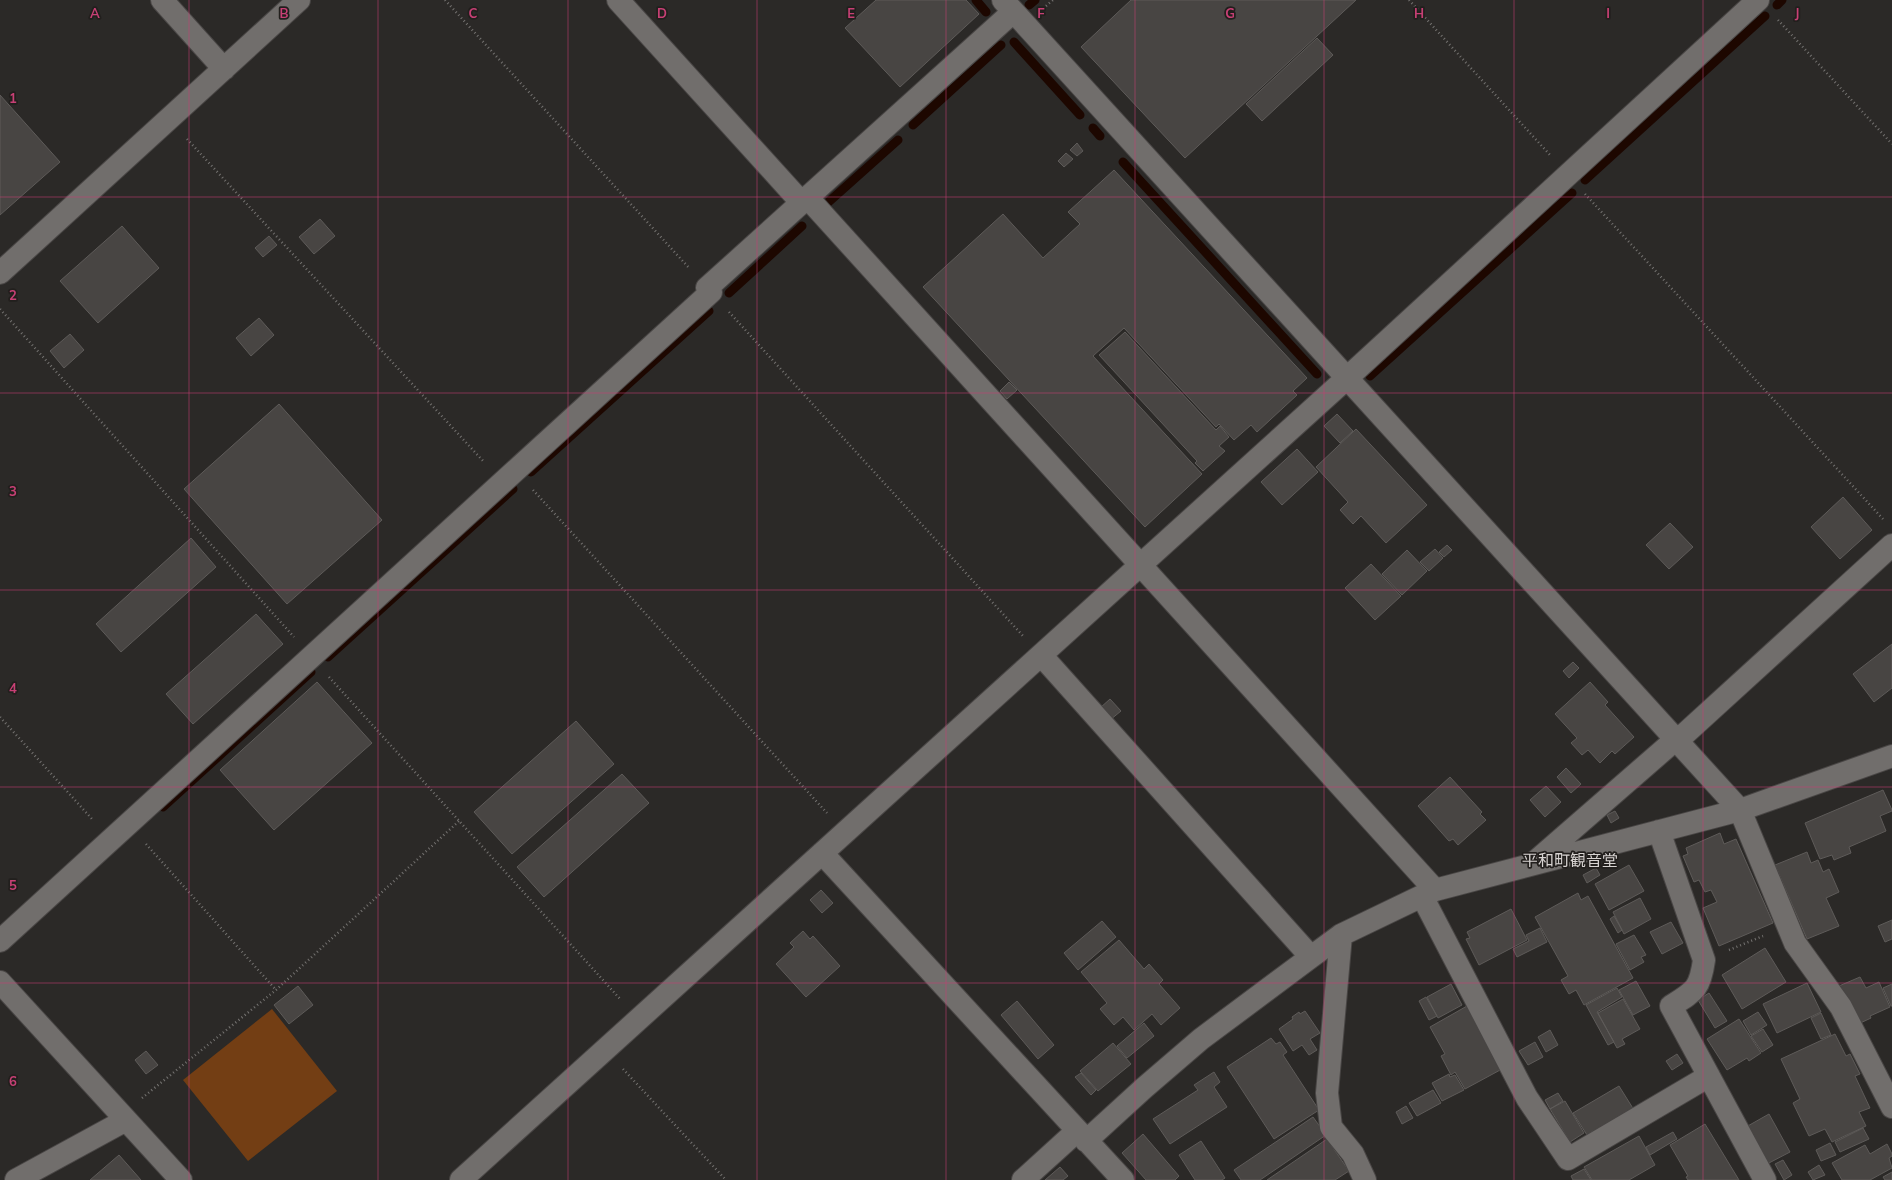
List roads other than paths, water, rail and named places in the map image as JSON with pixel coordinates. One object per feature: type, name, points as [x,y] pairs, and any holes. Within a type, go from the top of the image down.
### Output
[{"type":"street","points":[[162,0],[224,69]]},
{"type":"street","points":[[0,273],[299,0]]},
{"type":"street","points":[[618,0],[1140,565],[1428,893],[1527,1098],[1568,1160],[1709,1076]]},
{"type":"street","points":[[461,1180],[1347,378],[1758,0]]},
{"type":"street","points":[[0,941],[509,476],[709,290],[1011,5],[1347,378],[1740,810],[1795,943],[1842,1007],[1892,1108]]},
{"type":"street","points":[[1532,864],[1676,740],[1892,544]]},
{"type":"street","points":[[1041,655],[1310,956]]},
{"type":"street","points":[[1023,1180],[1144,1088],[1201,1039],[1310,956],[1341,935],[1428,893],[1532,864],[1740,810],[1892,756]]},
{"type":"street","points":[[1659,831],[1704,960],[1701,978],[1693,992],[1671,1006],[1765,1180]]},
{"type":"street","points":[[822,853],[1123,1180]]},
{"type":"street","points":[[1341,935],[1327,1093],[1331,1127],[1353,1154],[1365,1180]]},
{"type":"street","points":[[0,982],[181,1180]]},
{"type":"street","points":[[16,1180],[124,1118]]},
{"type":"waterway","points":[[976,0],[986,12]]},
{"type":"waterway","points":[[1029,5],[1035,0]]},
{"type":"waterway","points":[[1777,5],[1782,0]]},
{"type":"waterway","points":[[1585,180],[1765,16]]},
{"type":"waterway","points":[[1014,42],[1080,115]]},
{"type":"waterway","points":[[913,125],[1001,45]]},
{"type":"waterway","points":[[1093,128],[1100,136]]},
{"type":"waterway","points":[[823,207],[898,140]]},
{"type":"waterway","points":[[1123,162],[1317,374]]},
{"type":"waterway","points":[[1370,376],[1572,193]]},
{"type":"waterway","points":[[729,293],[802,226]]},
{"type":"waterway","points":[[531,472],[709,311]]},
{"type":"waterway","points":[[328,657],[513,489]]},
{"type":"waterway","points":[[163,807],[311,672]]},
{"type":"district","name":"平和町観音堂","points":[[1570,860]]}]
